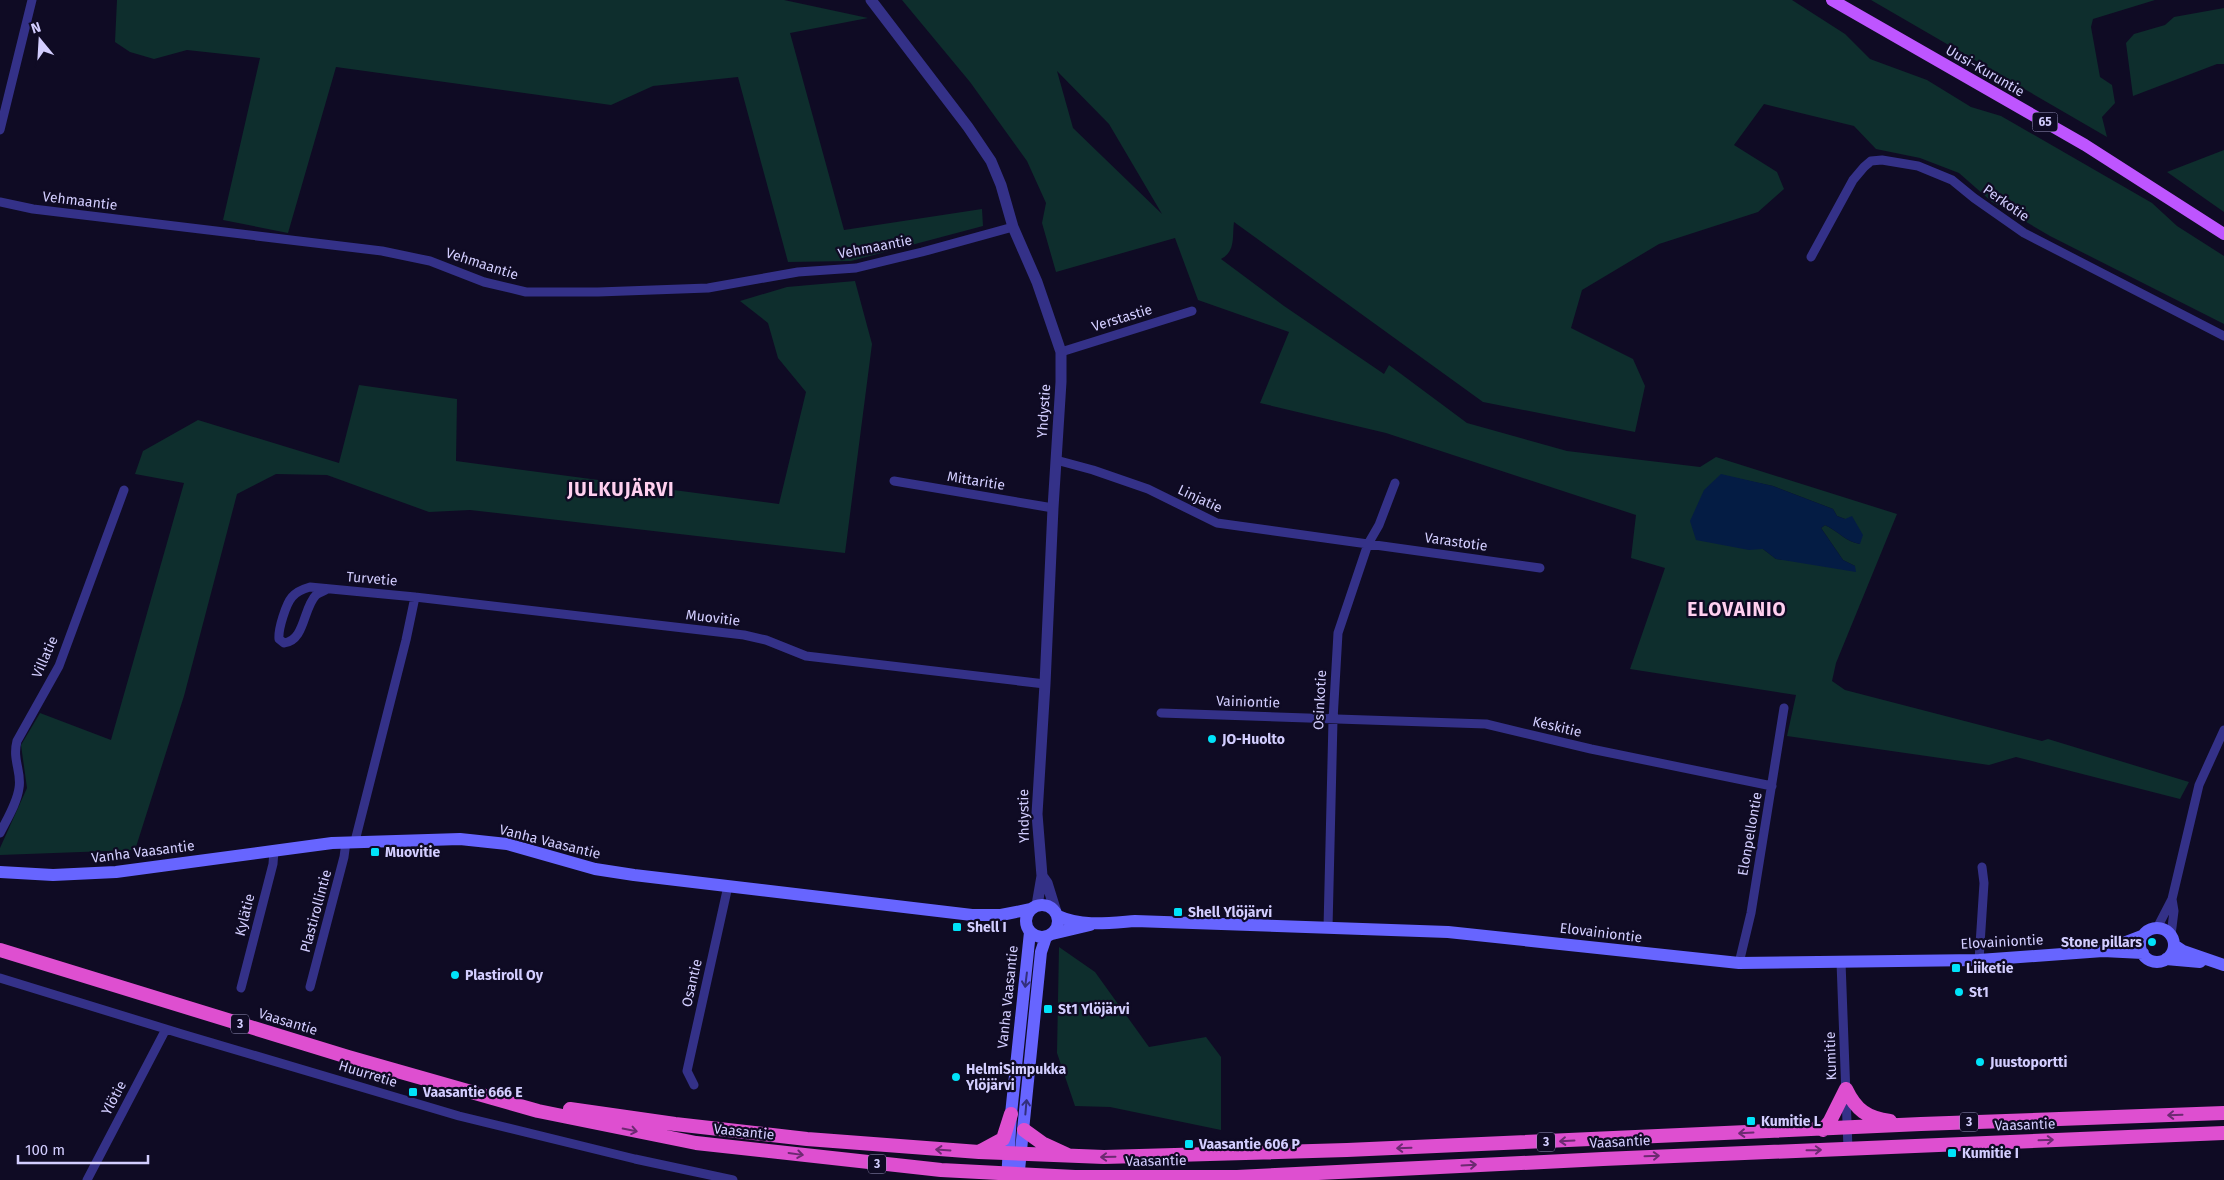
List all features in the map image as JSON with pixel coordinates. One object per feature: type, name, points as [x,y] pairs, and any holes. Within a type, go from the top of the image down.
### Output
[{"type":"highway","name":"Vaasantie","points":[[0,950],[348,1057],[538,1111],[696,1143],[1013,1176],[1237,1177],[2224,1132]]},
{"type":"highway","points":[[1846,1089],[1854,1105],[1871,1117],[1921,1124]]},
{"type":"highway","points":[[1824,1130],[1846,1089]]},
{"type":"highway","name":"Vaasantie","points":[[481,1094],[675,1124],[807,1139],[1016,1155],[1074,1157],[1347,1150],[1824,1130],[1921,1124],[2224,1113]]},
{"type":"highway","points":[[979,1152],[1003,1139],[1011,1114]]},
{"type":"highway","points":[[1024,1130],[1042,1143],[1074,1157]]},
{"type":"highway","points":[[942,1170],[970,1180]]},
{"type":"highway","points":[[1059,1180],[1075,1177]]},
{"type":"main road","name":"Uusi-Kuruntie","points":[[1832,0],[2085,145],[2224,234]]},
{"type":"main road","name":"Vanha Vaasantie","points":[[0,872],[53,875],[116,872],[274,850],[351,842],[436,839],[507,844],[595,869],[949,912],[1001,915],[1034,907]]},
{"type":"main road","points":[[1046,905],[1057,914],[1058,924],[1049,935],[1037,936],[1028,928],[1026,917],[1034,907],[1046,905]]},
{"type":"main road","name":"Elovainiontie","points":[[1057,914],[1065,919],[1095,924]]},
{"type":"main road","name":"Vanha Vaasantie","points":[[1001,915],[1028,928],[1011,1114],[1016,1155]]},
{"type":"main road","name":"Elovainiontie","points":[[1049,935],[1095,924],[1135,921],[1328,928],[1484,935],[1739,964],[1979,960],[2103,951],[2143,953]]},
{"type":"main road","points":[[2157,928],[2165,930],[2183,951],[2220,964],[2166,958],[2154,961],[2143,953],[2140,944],[2144,934],[2150,930],[2157,928]]},
{"type":"main road","name":"Elovainiontie","points":[[2103,951],[2144,934]]},
{"type":"main road","name":"Vanha Vaasantie","points":[[1016,1155],[1024,1130],[1041,952],[1049,935]]},
{"type":"main road","points":[[2166,958],[2172,953],[2172,940]]},
{"type":"main road","points":[[1013,1176],[1016,1155]]},
{"type":"street","points":[[0,130],[32,0]]},
{"type":"street","name":"Yhdystie","points":[[870,0],[968,127],[991,161],[1001,184],[1013,227],[1037,282],[1061,352],[1061,382],[1052,508],[1045,684],[1037,814],[1042,876],[1034,907]]},
{"type":"street","name":"Perkotie","points":[[1811,257],[1853,180],[1871,161],[1882,160],[1918,166],[1952,180],[2024,233],[2224,336]]},
{"type":"street","name":"Vehmaantie","points":[[0,202],[33,209],[382,251],[430,261],[484,282],[526,292],[598,292],[708,288],[798,272],[856,268],[1013,227]]},
{"type":"street","name":"Verstastie","points":[[1061,352],[1192,311]]},
{"type":"street","name":"Linjatie","points":[[1056,460],[1093,470],[1148,489],[1217,523],[1368,544]]},
{"type":"street","name":"Mittaritie","points":[[894,482],[1052,508]]},
{"type":"street","name":"Osinkotie","points":[[1328,928],[1333,720],[1338,633],[1368,544],[1379,525],[1395,483]]},
{"type":"street","name":"Villatie","points":[[0,833],[20,788],[14,751],[17,741],[59,666],[124,490]]},
{"type":"street","name":"Varastotie","points":[[1368,544],[1540,568]]},
{"type":"street","name":"Turvetie","points":[[327,589],[316,595],[296,637],[290,642],[284,643],[279,639],[278,631],[290,598],[299,590],[310,587],[416,597]]},
{"type":"street","points":[[351,842],[416,597]]},
{"type":"street","name":"Muovitie","points":[[416,597],[744,635],[766,640],[806,656],[1045,684]]},
{"type":"street","name":"Elonpellontie","points":[[1739,964],[1750,913],[1784,708]]},
{"type":"street","name":"Vainiontie","points":[[1161,713],[1333,720]]},
{"type":"street","name":"Keskitie","points":[[1333,720],[1486,724],[1591,749],[1772,786]]},
{"type":"street","points":[[2157,928],[2172,899],[2194,802],[2224,730]]},
{"type":"street","name":"Plastirollintie","points":[[310,987],[344,857],[351,842]]},
{"type":"street","name":"Kylätie","points":[[241,988],[273,864],[274,850]]},
{"type":"street","points":[[1979,960],[1984,883],[1982,868]]},
{"type":"street","name":"Yhdystie","points":[[1042,876],[1047,883],[1057,914]]},
{"type":"street","name":"Osantie","points":[[694,1085],[687,1071],[728,886]]},
{"type":"street","points":[[2172,899],[2174,911],[2172,940]]},
{"type":"street","name":"Kumitie","points":[[1841,962],[1848,1149]]},
{"type":"street","name":"Huurretie","points":[[0,978],[459,1116],[635,1159],[733,1180]]},
{"type":"street","name":"Ylötie","points":[[87,1180],[166,1029]]},
{"type":"green space","points":[[117,0],[784,0],[868,18],[790,33],[844,230],[982,209],[983,226],[851,261],[788,262],[738,77],[653,86],[611,105],[336,67],[288,233],[223,220],[260,58],[187,50],[154,59],[130,52],[115,42]]},
{"type":"green space","points":[[902,0],[1792,0],[1845,34],[1870,59],[1927,80],[1971,107],[2001,116],[2152,203],[2177,226],[2224,256],[2224,324],[2050,236],[1992,202],[1959,173],[1920,158],[1876,149],[1854,126],[1764,104],[1734,145],[1777,172],[1784,189],[1758,212],[1659,244],[1582,290],[1571,328],[1633,359],[1645,386],[1635,432],[1483,402],[1234,222],[1231,248],[1226,256],[1221,259],[1284,306],[1384,374],[1389,365],[1467,423],[1567,451],[1700,467],[1716,457],[1897,514],[1836,663],[1832,681],[1845,690],[2042,741],[2048,739],[2189,782],[2180,799],[2016,757],[1989,765],[1787,736],[1796,695],[1630,669],[1665,568],[1631,558],[1636,515],[1386,433],[1260,403],[1289,332],[1198,300],[1175,238],[1056,272],[1042,223],[1046,203],[1027,161],[970,82]],"holes":[[[1057,71],[1109,124],[1162,214],[1073,128]],[[1721,475],[1773,486],[1833,509],[1837,516],[1845,519],[1860,544],[1850,541],[1830,527],[1825,525],[1821,528],[1843,560],[1855,566],[1776,559],[1763,549]]]},
{"type":"green space","points":[[1871,0],[2155,0],[2093,19],[2091,27],[2100,77],[2112,85],[2115,103],[2102,117],[2107,137]]},
{"type":"green space","points":[[2224,8],[2224,64],[2217,64],[2133,96],[2126,43],[2134,34],[2165,25],[2174,17]]},
{"type":"green space","points":[[2224,150],[2224,212],[2167,172]]},
{"type":"green space","points":[[855,281],[872,344],[845,553],[470,510],[429,512],[327,475],[276,474],[237,494],[184,696],[135,850],[0,855],[0,848],[27,788],[21,745],[40,713],[111,740],[184,483],[135,474],[143,451],[198,420],[339,463],[359,385],[457,399],[456,461],[779,504],[806,392],[778,358],[768,323],[740,301],[787,287]]},
{"type":"green space","points":[[1059,947],[1095,972],[1149,1047],[1206,1037],[1221,1057],[1221,1130],[1110,1107],[1075,1106],[1057,1053]]},
{"type":"water","points":[[1721,474],[1773,486],[1833,509],[1837,516],[1845,519],[1852,516],[1863,535],[1860,544],[1850,541],[1830,527],[1825,525],[1821,528],[1843,560],[1855,566],[1856,572],[1776,559],[1763,549],[1749,550],[1696,540],[1690,521],[1704,490]]},
{"type":"place","name":"JO-Huolto","points":[[1212,739]]},
{"type":"place","name":"Muovitie","points":[[375,852]]},
{"type":"place","name":"Shell Ylöjärvi","points":[[1178,912]]},
{"type":"place","name":"Shell I","points":[[957,927]]},
{"type":"place","name":"Stone pillars","points":[[2152,942]]},
{"type":"place","name":"Liiketie","points":[[1956,968]]},
{"type":"place","name":"Plastiroll Oy","points":[[455,975]]},
{"type":"place","name":"St1","points":[[1959,992]]},
{"type":"place","name":"St1 Ylöjärvi","points":[[1048,1009]]},
{"type":"place","name":"Juustoportti","points":[[1980,1062]]},
{"type":"place","name":"HelmiSimpukka Ylöjärvi","points":[[956,1077]]},
{"type":"place","name":"Vaasantie 666 E","points":[[413,1092]]},
{"type":"place","name":"Kumitie L","points":[[1751,1121]]},
{"type":"place","name":"Vaasantie 606 P","points":[[1189,1144]]},
{"type":"place","name":"Kumitie I","points":[[1952,1153]]},
{"type":"district","name":"JULKUJÄRVI","points":[[621,489]]},
{"type":"district","name":"ELOVAINIO","points":[[1737,609]]}]
